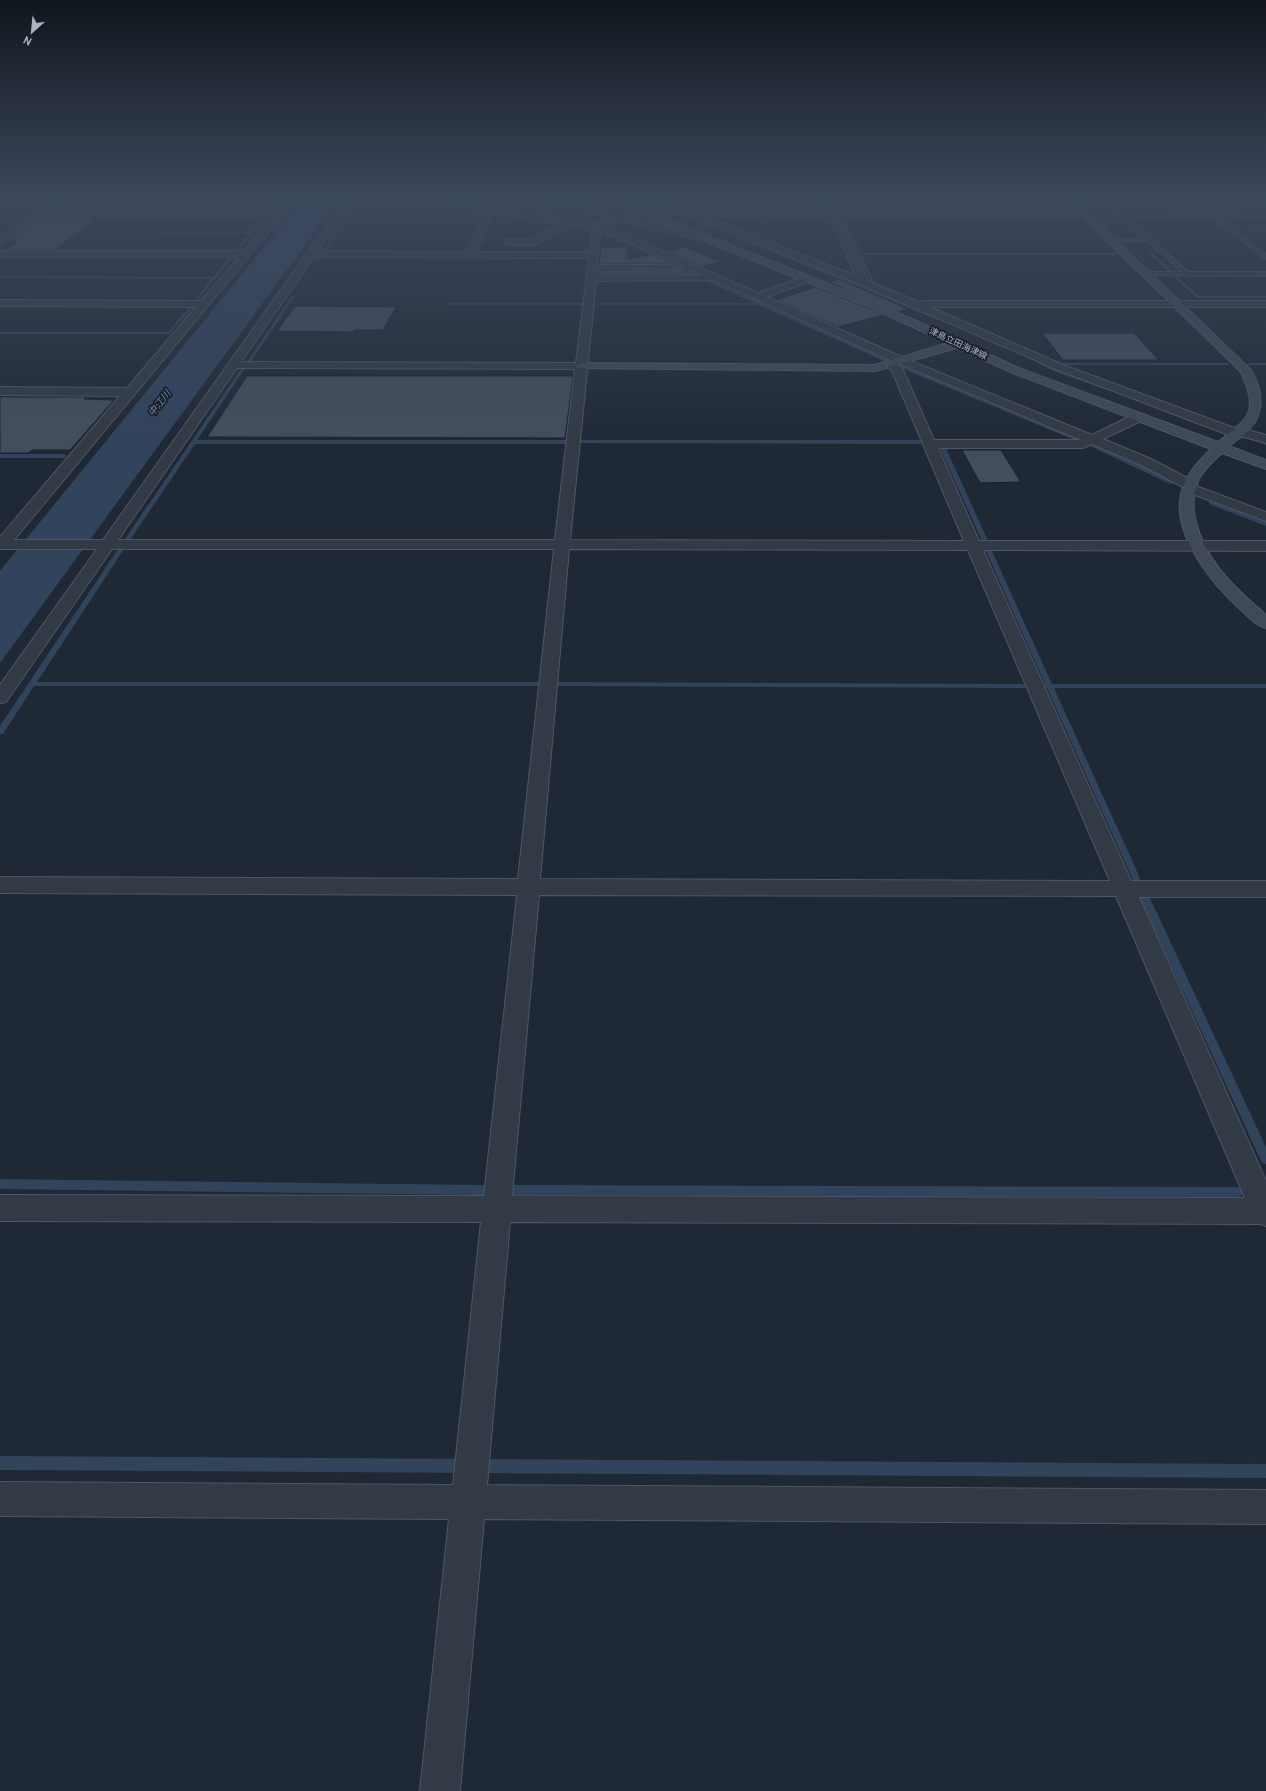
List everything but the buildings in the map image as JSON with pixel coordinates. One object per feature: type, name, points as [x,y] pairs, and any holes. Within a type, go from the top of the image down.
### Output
[{"type":"street","points":[[6,544],[223,281]]},
{"type":"street","points":[[0,698],[101,544],[233,365],[292,281]]},
{"type":"street","points":[[440,1791],[562,545],[591,281]]},
{"type":"street","points":[[720,281],[897,363],[1146,462],[1190,486],[1266,517]]},
{"type":"street","points":[[757,297],[803,281]]},
{"type":"street","name":"津島立田海津線","points":[[816,281],[1017,371],[1266,465]]},
{"type":"street","points":[[858,281],[1052,362],[1062,368],[1240,433],[1266,439]]},
{"type":"street","points":[[1154,281],[1246,371],[1255,392],[1255,414],[1240,433],[1220,448],[1199,470],[1190,486],[1187,502],[1188,519],[1197,545],[1219,580],[1266,623]]},
{"type":"street","points":[[0,303],[204,304]]},
{"type":"street","points":[[914,304],[1266,304]]},
{"type":"street","points":[[233,365],[875,368],[897,363],[958,344]]},
{"type":"street","points":[[0,1208],[1266,1212],[929,444],[897,370],[897,363]]},
{"type":"street","points":[[0,391],[130,392]]},
{"type":"street","points":[[929,444],[1083,444],[1139,417]]},
{"type":"street","points":[[6,544],[1266,546]]},
{"type":"street","points":[[0,885],[1266,889]]},
{"type":"street","points":[[0,1499],[469,1497],[1266,1507]]},
{"type":"water","name":"中江川","points":[[237,281],[279,281],[0,663],[0,571]]},
{"type":"waterway","points":[[195,302],[212,281]]},
{"type":"waterway","points":[[709,281],[888,361]]},
{"type":"waterway","points":[[846,281],[940,319]]},
{"type":"waterway","points":[[1180,281],[1198,297],[1266,297]]},
{"type":"waterway","points":[[248,362],[293,296]]},
{"type":"waterway","points":[[448,304],[581,304]]},
{"type":"waterway","points":[[597,304],[758,304]]},
{"type":"waterway","points":[[0,333],[169,333],[192,306]]},
{"type":"waterway","points":[[1039,361],[1053,369],[1112,390]]},
{"type":"waterway","points":[[1061,364],[1228,364]]},
{"type":"waterway","points":[[1249,364],[1266,364]]},
{"type":"waterway","points":[[193,442],[244,367]]},
{"type":"waterway","points":[[903,367],[1079,440]]},
{"type":"waterway","points":[[1261,441],[1266,443]]},
{"type":"waterway","points":[[128,539],[193,442]]},
{"type":"waterway","points":[[193,442],[567,442]]},
{"type":"waterway","points":[[581,442],[920,442]]},
{"type":"waterway","points":[[1092,445],[1172,483]]},
{"type":"waterway","points":[[942,446],[985,541]]},
{"type":"waterway","points":[[0,456],[64,456]]},
{"type":"waterway","points":[[1211,503],[1266,524]]},
{"type":"waterway","points":[[0,732],[121,549]]},
{"type":"waterway","points":[[989,551],[1050,686]]},
{"type":"waterway","points":[[32,684],[539,684]]},
{"type":"waterway","points":[[560,684],[1024,686]]},
{"type":"waterway","points":[[1045,686],[1050,686]]},
{"type":"waterway","points":[[1050,686],[1266,686]]},
{"type":"waterway","points":[[1050,686],[1136,878]]},
{"type":"waterway","points":[[1145,898],[1266,1159]]},
{"type":"waterway","points":[[0,1184],[482,1190]]},
{"type":"waterway","points":[[515,1190],[1237,1192]]},
{"type":"waterway","points":[[0,1463],[1266,1471]]}]
